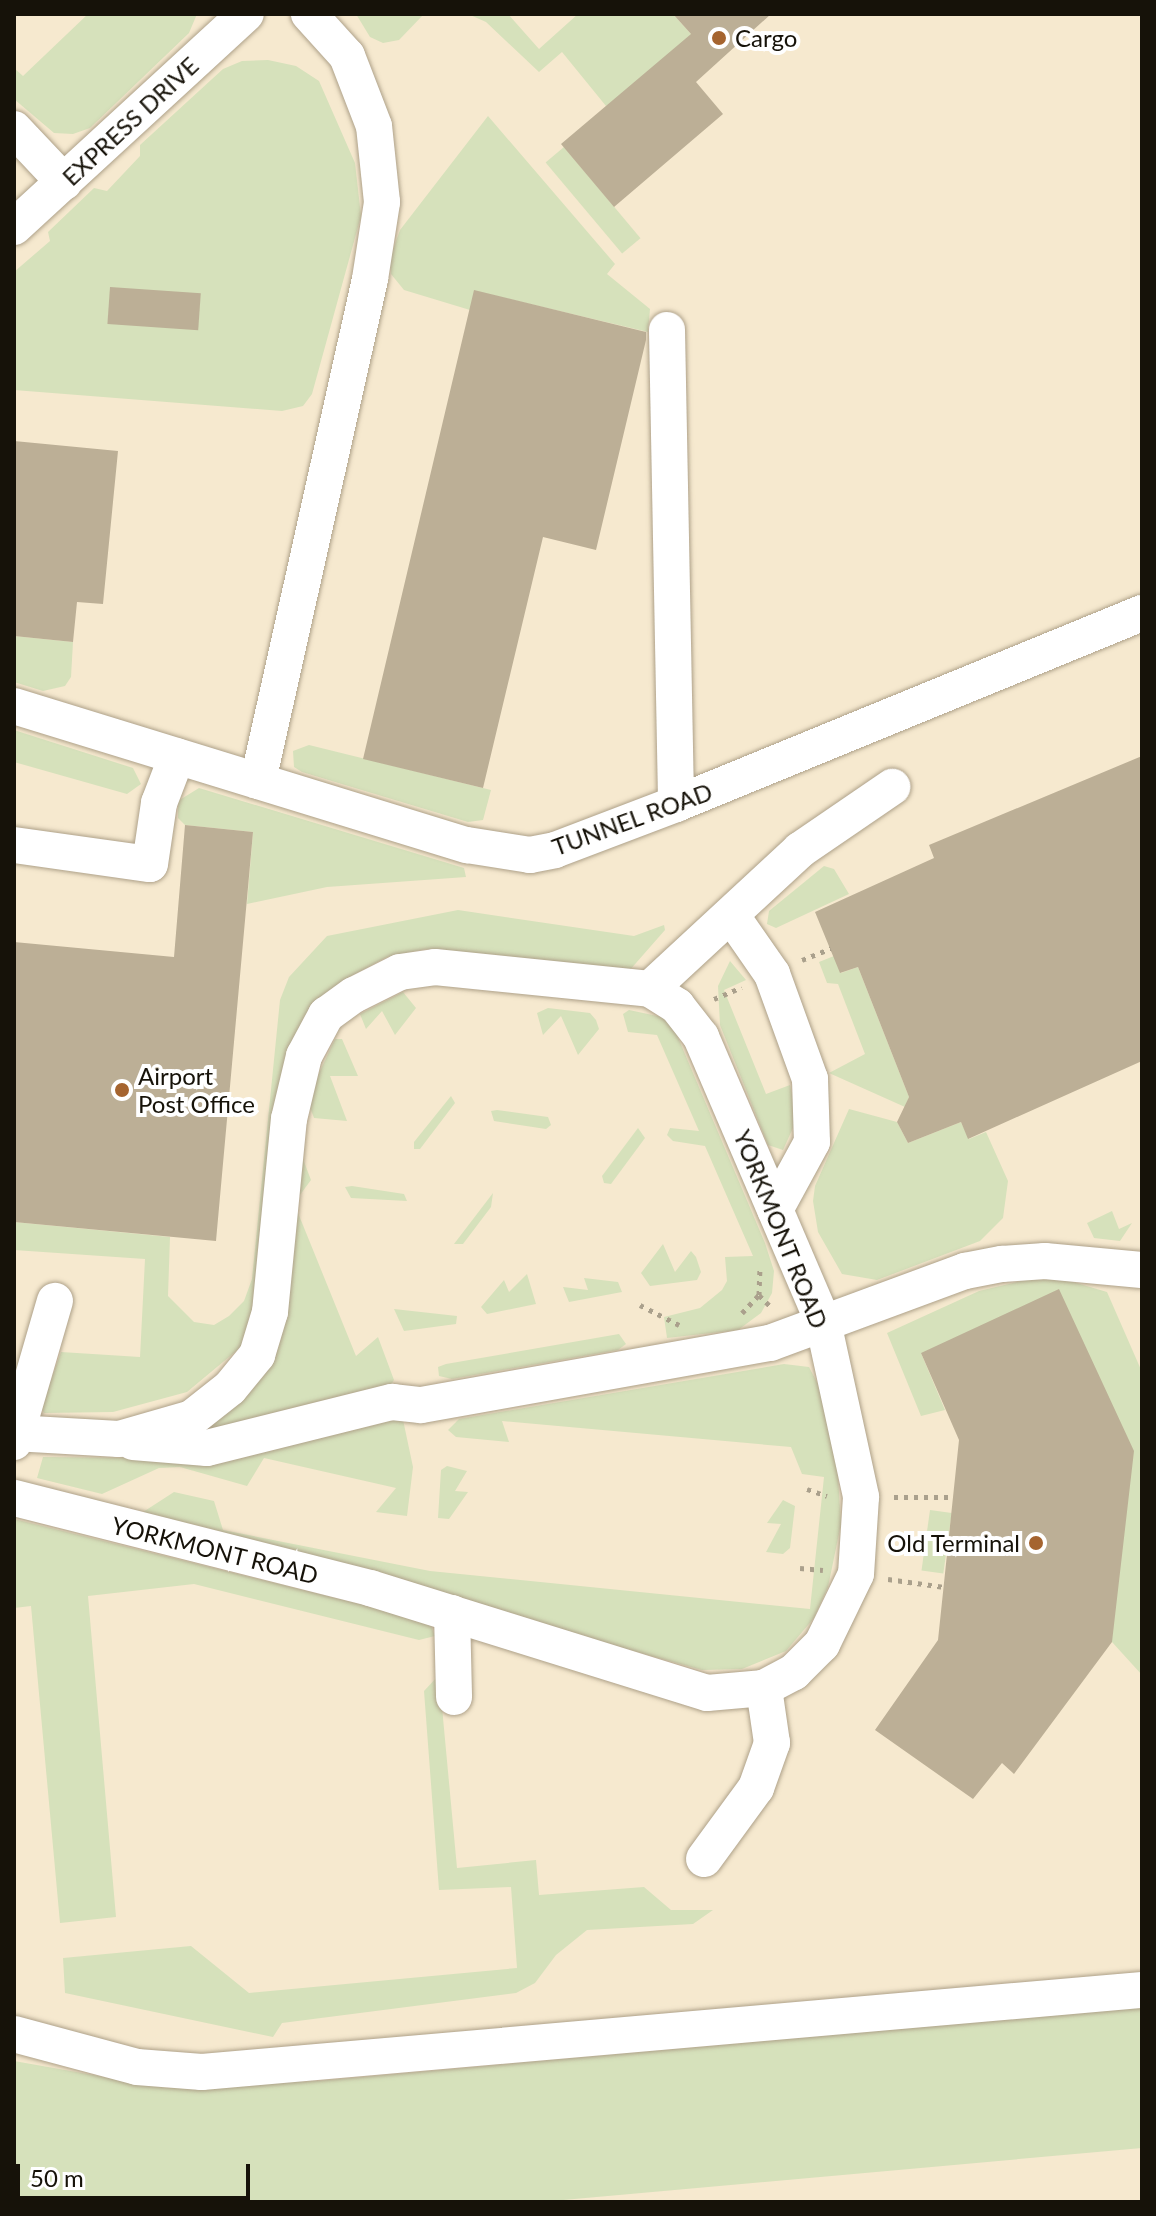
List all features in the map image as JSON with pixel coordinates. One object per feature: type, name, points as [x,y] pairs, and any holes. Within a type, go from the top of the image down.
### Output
[{"type":"street","name":"EXPRESS DRIVE","points":[[14,227],[246,14]]},
{"type":"street","points":[[258,781],[370,279],[382,202],[374,126],[347,56],[309,14]]},
{"type":"street","points":[[14,129],[64,182]]},
{"type":"street","points":[[667,330],[676,804]]},
{"type":"street","name":"TUNNEL ROAD","points":[[14,706],[467,845],[530,855],[555,850],[676,804],[1142,613]]},
{"type":"street","points":[[14,845],[150,864],[159,803],[177,756]]},
{"type":"street","points":[[119,1439],[192,1418],[230,1388],[257,1355],[270,1312],[289,1119],[304,1056],[326,1015],[384,977],[435,967],[650,989],[800,850],[892,787]]},
{"type":"street","points":[[731,915],[772,974],[810,1079],[812,1142],[775,1210]]},
{"type":"street","name":"YORKMONT ROAD","points":[[14,1498],[452,1613],[707,1693],[764,1688],[794,1672],[822,1644],[856,1574],[861,1497],[823,1322],[701,1037],[677,1006],[650,989]]},
{"type":"street","points":[[55,1301],[15,1436],[119,1439],[207,1448],[392,1402],[421,1405],[770,1343],[965,1271],[1045,1261],[1142,1270]]},
{"type":"street","points":[[452,1613],[454,1697]]},
{"type":"street","points":[[704,1859],[756,1788],[772,1743],[764,1688]]},
{"type":"street","points":[[14,2034],[137,2067],[202,2072],[1142,1990]]},
{"type":"path","points":[[807,1489],[832,1498]]},
{"type":"green space","points":[[88,14],[197,14],[189,33],[90,128],[73,134],[54,133],[14,99],[14,68],[23,76]]},
{"type":"green space","points":[[356,14],[424,14],[399,40],[383,43],[370,37]]},
{"type":"green space","points":[[468,14],[508,14],[539,49],[578,14],[673,14],[717,63],[606,106],[562,52],[539,72],[486,22]]},
{"type":"green space","points":[[268,60],[296,66],[319,81],[355,163],[361,216],[312,394],[303,406],[282,411],[14,390],[14,272],[50,241],[48,232],[94,188],[107,191],[140,156],[140,145],[223,69],[242,61]]},
{"type":"green space","points":[[488,116],[615,264],[607,274],[650,309],[648,332],[475,291],[470,310],[404,290],[391,274],[390,258],[400,230]]},
{"type":"green space","points":[[564,147],[640,238],[622,254],[546,162]]},
{"type":"green space","points":[[14,636],[73,642],[71,677],[65,686],[43,691],[14,682]]},
{"type":"green space","points":[[14,730],[133,768],[141,784],[127,794],[14,762]]},
{"type":"green space","points":[[309,745],[491,790],[483,820],[468,822],[302,772],[294,767],[293,751]]},
{"type":"green space","points":[[199,788],[464,868],[466,877],[327,887],[247,904],[253,832],[185,825],[178,818],[178,801]]},
{"type":"green space","points":[[824,866],[834,869],[849,894],[776,928],[767,924],[769,911]]},
{"type":"green space","points":[[458,910],[634,936],[664,925],[665,930],[629,971],[426,949],[387,957],[342,981],[315,1007],[258,1314],[241,1347],[187,1392],[113,1412],[44,1413],[41,1408],[61,1352],[140,1357],[145,1259],[14,1250],[14,1222],[170,1237],[168,1296],[194,1322],[214,1325],[229,1316],[244,1301],[252,1279],[280,1000],[289,977],[327,936]]},
{"type":"green space","points":[[834,956],[841,973],[858,967],[909,1097],[905,1107],[829,1073],[865,1054],[838,984],[827,983],[819,962]]},
{"type":"green space","points":[[730,961],[746,980],[724,990],[766,1094],[790,1085],[797,1119],[783,1150],[768,1145],[720,1025],[718,986]]},
{"type":"green space","points":[[403,992],[416,1008],[395,1035],[382,1011],[366,1029],[360,1014]]},
{"type":"green space","points":[[548,1008],[590,1013],[596,1020],[599,1029],[578,1055],[561,1016],[543,1035],[537,1013]]},
{"type":"green space","points":[[629,1010],[662,1017],[674,1028],[765,1243],[774,1271],[772,1293],[761,1313],[738,1330],[667,1338],[664,1317],[700,1308],[722,1290],[727,1281],[725,1257],[753,1256],[705,1146],[673,1141],[667,1135],[670,1128],[699,1131],[657,1035],[628,1032],[623,1014]]},
{"type":"green space","points":[[335,1039],[342,1039],[358,1076],[330,1076],[347,1121],[314,1118],[307,1099]]},
{"type":"green space","points":[[451,1096],[455,1103],[420,1149],[414,1149],[414,1142]]},
{"type":"green space","points":[[849,1109],[897,1122],[908,1143],[961,1122],[969,1139],[986,1132],[1008,1181],[1003,1218],[980,1241],[877,1280],[842,1274],[818,1232],[813,1201],[815,1186]]},
{"type":"green space","points":[[491,1111],[548,1117],[551,1125],[546,1129],[494,1121]]},
{"type":"green space","points":[[638,1128],[645,1138],[611,1184],[604,1183],[602,1176]]},
{"type":"green space","points":[[301,1154],[311,1180],[294,1203],[356,1356],[378,1337],[394,1380],[389,1388],[204,1433],[206,1426],[240,1399]]},
{"type":"green space","points":[[345,1187],[404,1194],[407,1201],[351,1198]]},
{"type":"green space","points":[[493,1193],[491,1207],[463,1244],[454,1244]]},
{"type":"green space","points":[[1112,1211],[1119,1229],[1132,1223],[1120,1241],[1094,1238],[1087,1223]]},
{"type":"green space","points":[[663,1244],[675,1272],[691,1251],[701,1272],[697,1280],[650,1286],[641,1273]]},
{"type":"green space","points":[[527,1274],[536,1304],[487,1314],[481,1307],[504,1280],[509,1292]]},
{"type":"green space","points":[[584,1278],[618,1282],[622,1292],[569,1302],[563,1287],[588,1290]]},
{"type":"green space","points":[[1063,1279],[1107,1292],[1142,1372],[1142,1675],[1112,1642],[921,1353],[945,1410],[921,1416],[887,1333],[979,1291],[1025,1280]]},
{"type":"green space","points":[[394,1309],[457,1316],[456,1324],[404,1331]]},
{"type":"green space","points":[[619,1334],[626,1344],[618,1350],[452,1379],[439,1376],[438,1367],[446,1364]]},
{"type":"green space","points":[[784,1364],[809,1367],[834,1415],[841,1524],[828,1587],[814,1618],[786,1651],[742,1669],[702,1670],[140,1514],[174,1492],[214,1501],[223,1530],[430,1571],[810,1609],[824,1477],[802,1474],[791,1447],[502,1421],[509,1442],[456,1437],[448,1430],[459,1419]]},
{"type":"green space","points":[[402,1415],[413,1467],[407,1516],[376,1512],[396,1488],[264,1458],[247,1486],[180,1467],[159,1468],[102,1494],[37,1478],[43,1457],[150,1458]]},
{"type":"green space","points":[[447,1466],[467,1471],[455,1491],[468,1492],[449,1519],[438,1518],[441,1470]]},
{"type":"green space","points":[[783,1500],[795,1506],[790,1548],[783,1554],[766,1552],[781,1524],[767,1523]]},
{"type":"green space","points":[[930,1510],[952,1513],[943,1573],[922,1570]]},
{"type":"green space","points":[[14,1519],[429,1621],[435,1636],[419,1640],[194,1584],[88,1596],[116,1917],[60,1923],[31,1606],[14,1608]]},
{"type":"green space","points":[[439,1675],[457,1868],[536,1860],[539,1895],[644,1887],[671,1910],[713,1910],[693,1924],[587,1930],[556,1955],[535,1983],[516,1993],[282,2023],[273,2037],[65,1993],[63,1958],[191,1946],[249,1993],[517,1968],[511,1887],[439,1890],[424,1691]]},
{"type":"green space","points":[[1142,2007],[1142,2148],[541,2202],[14,2202],[14,2061],[167,2088],[317,2081]]},
{"type":"building","points":[[673,14],[771,14],[696,82],[723,114],[614,207],[561,144],[691,34]]},
{"type":"building","points":[[110,287],[201,293],[198,330],[107,324]]},
{"type":"building","points":[[474,290],[646,332],[596,550],[543,537],[483,788],[363,759]]},
{"type":"building","points":[[14,441],[118,451],[103,604],[77,602],[73,642],[14,636]]},
{"type":"building","points":[[1142,756],[1142,1061],[968,1139],[961,1122],[908,1143],[897,1122],[909,1097],[858,967],[840,973],[815,912],[934,858],[929,845]]},
{"type":"building","name":"Airport Post Office","points":[[185,825],[253,832],[216,1241],[14,1222],[14,942],[174,957]]},
{"type":"building","name":"Old Terminal","points":[[1059,1289],[1134,1451],[1112,1642],[1014,1774],[1002,1763],[973,1799],[875,1730],[938,1640],[959,1440],[921,1353]]},
{"type":"place","name":"Cargo","points":[[719,38]]},
{"type":"place","name":"Airport Post Office","points":[[122,1090]]},
{"type":"place","name":"Old Terminal","points":[[1036,1543]]}]
